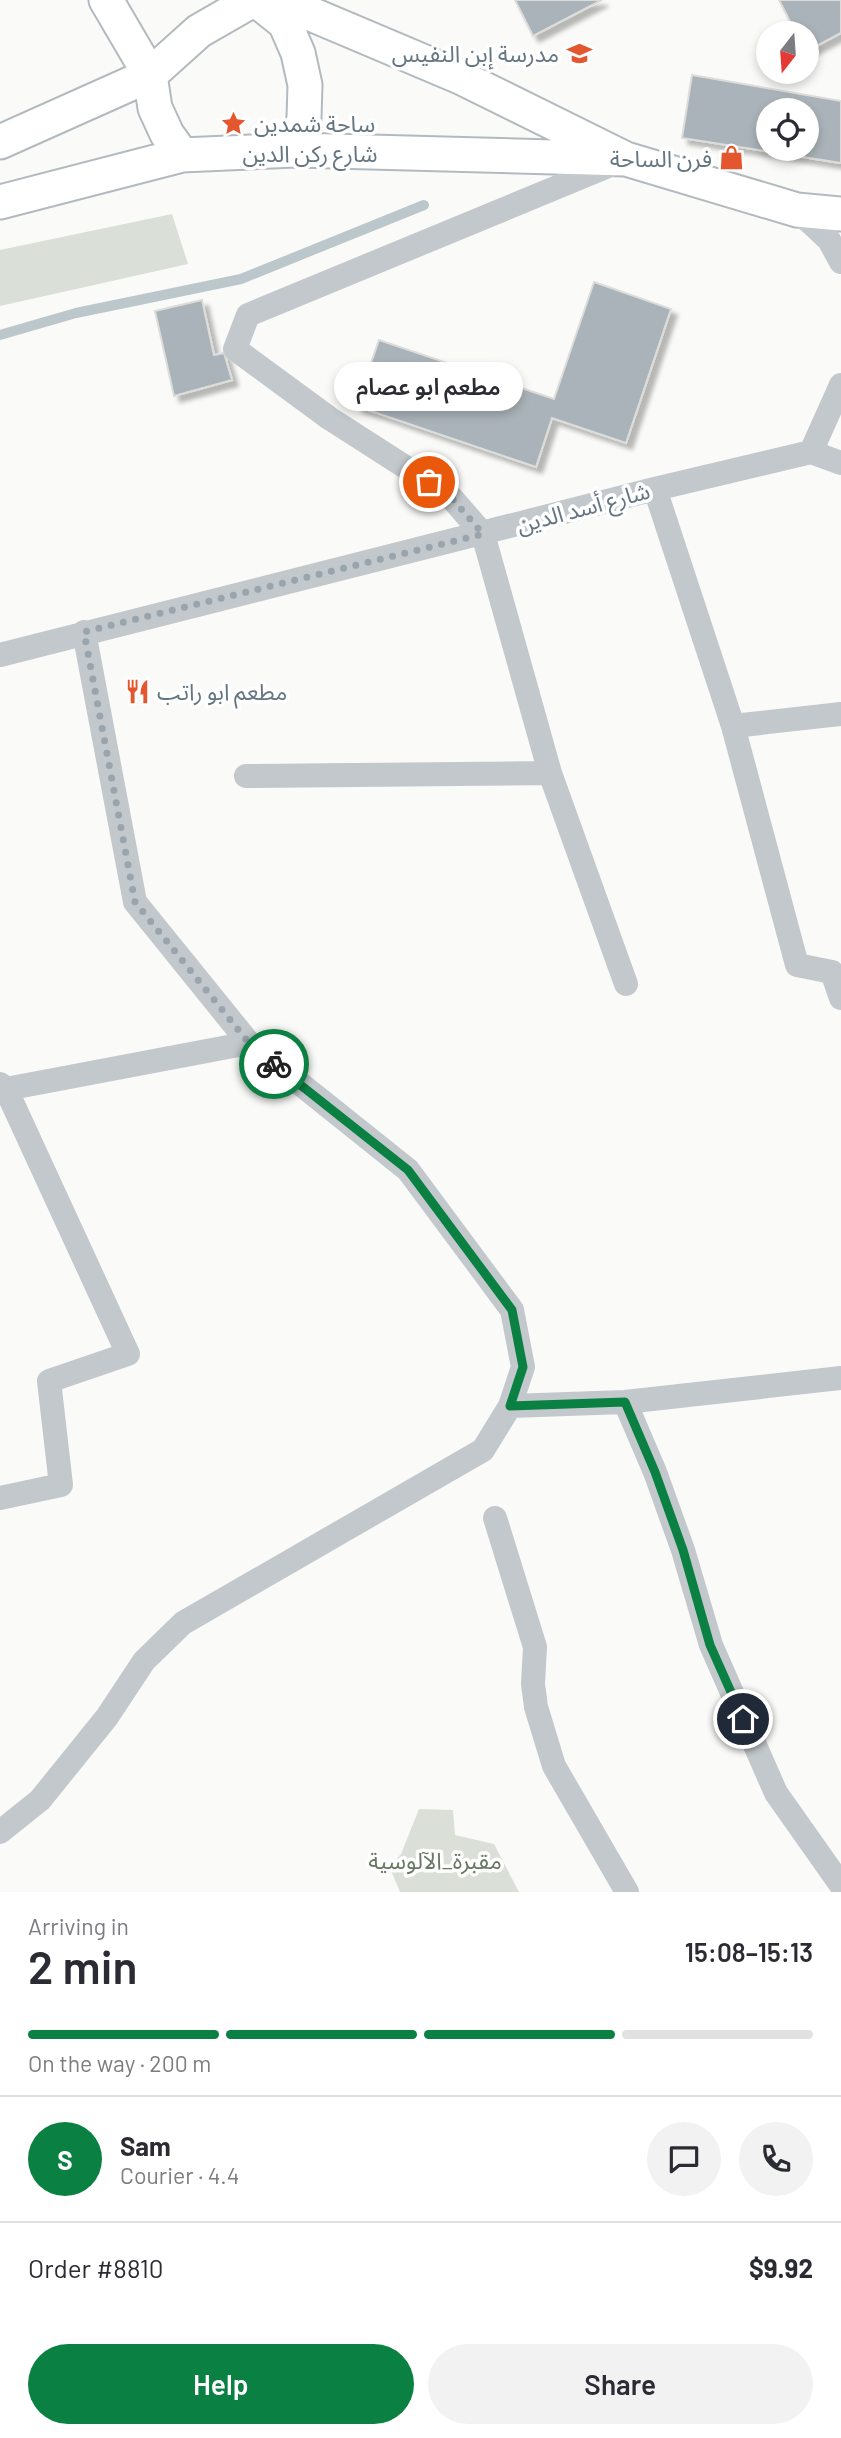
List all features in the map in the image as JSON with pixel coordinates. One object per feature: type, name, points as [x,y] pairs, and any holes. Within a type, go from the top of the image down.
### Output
[{"type":"main road","points":[[106,0],[150,75],[155,108],[167,134],[182,155]]},
{"type":"main road","points":[[256,0],[285,23],[298,53],[304,85],[304,107],[296,150]]},
{"type":"main road","points":[[0,142],[150,75],[199,31],[256,0],[292,6],[460,77],[626,159],[797,210],[841,214]]},
{"type":"main road","name":"شارع ركن الدين","points":[[0,202],[182,155],[296,150],[626,159]]},
{"type":"street","points":[[626,159],[248,315],[235,349],[329,418],[449,495],[483,534],[550,773],[626,984]]},
{"type":"street","points":[[797,210],[829,240],[841,262]]},
{"type":"street","points":[[841,385],[811,452],[841,463]]},
{"type":"street","name":"شارع أسد الدين","points":[[0,655],[811,452]]},
{"type":"street","points":[[655,489],[733,726],[797,965],[832,972],[841,999]]},
{"type":"street","points":[[0,1832],[40,1800],[107,1717],[144,1661],[183,1623],[483,1450],[510,1406],[523,1367],[512,1310],[408,1170],[249,1043],[135,902],[84,632]]},
{"type":"street","points":[[733,726],[841,714]]},
{"type":"street","points":[[246,776],[550,773]]},
{"type":"street","points":[[0,1498],[61,1485],[49,1381],[128,1354],[3,1087],[249,1043]]},
{"type":"street","points":[[510,1406],[625,1402],[841,1378]]},
{"type":"street","points":[[625,1402],[655,1472],[683,1550],[710,1645],[776,1793],[841,1885]]},
{"type":"street","points":[[495,1518],[535,1647],[533,1684],[536,1707],[554,1766],[627,1892]]},
{"type":"green space","points":[[172,214],[188,264],[0,306],[0,250]]},
{"type":"green space","name":"مقبرة_الآلوسية","points":[[419,1809],[453,1810],[455,1835],[494,1844],[519,1892],[400,1892],[389,1866],[401,1854]]},
{"type":"building","points":[[515,0],[602,0],[533,36]]},
{"type":"building","points":[[779,0],[841,0],[841,33],[819,45],[819,21],[790,21]]},
{"type":"building","points":[[692,75],[841,101],[841,163],[819,160],[819,98],[756,98],[756,150],[682,138]]},
{"type":"building","points":[[594,282],[671,309],[626,443],[552,418],[536,467],[356,406],[379,340],[554,399]]},
{"type":"building","points":[[202,300],[214,355],[224,353],[232,380],[174,396],[155,311]]},
{"type":"waterway","points":[[0,335],[76,313],[241,279],[424,205]]},
{"type":"way so far","points":[[274,1064],[249,1043],[135,902],[84,632],[483,534],[449,495],[429,482]]},
{"type":"place","name":"مدرسة إبن النفيس","points":[[579,53]]},
{"type":"place","name":"ساحة شمدين","points":[[234,123]]},
{"type":"place","name":"فرن الساحة","points":[[732,158]]},
{"type":"place","name":"مطعم ابو عصام","points":[[429,482]]},
{"type":"place","name":"مطعم ابو راتب","points":[[137,691]]},
{"type":"route","points":[[274,1064],[408,1170],[512,1310],[523,1367],[510,1406],[625,1402],[655,1472],[683,1550],[710,1645],[743,1719]]}]
